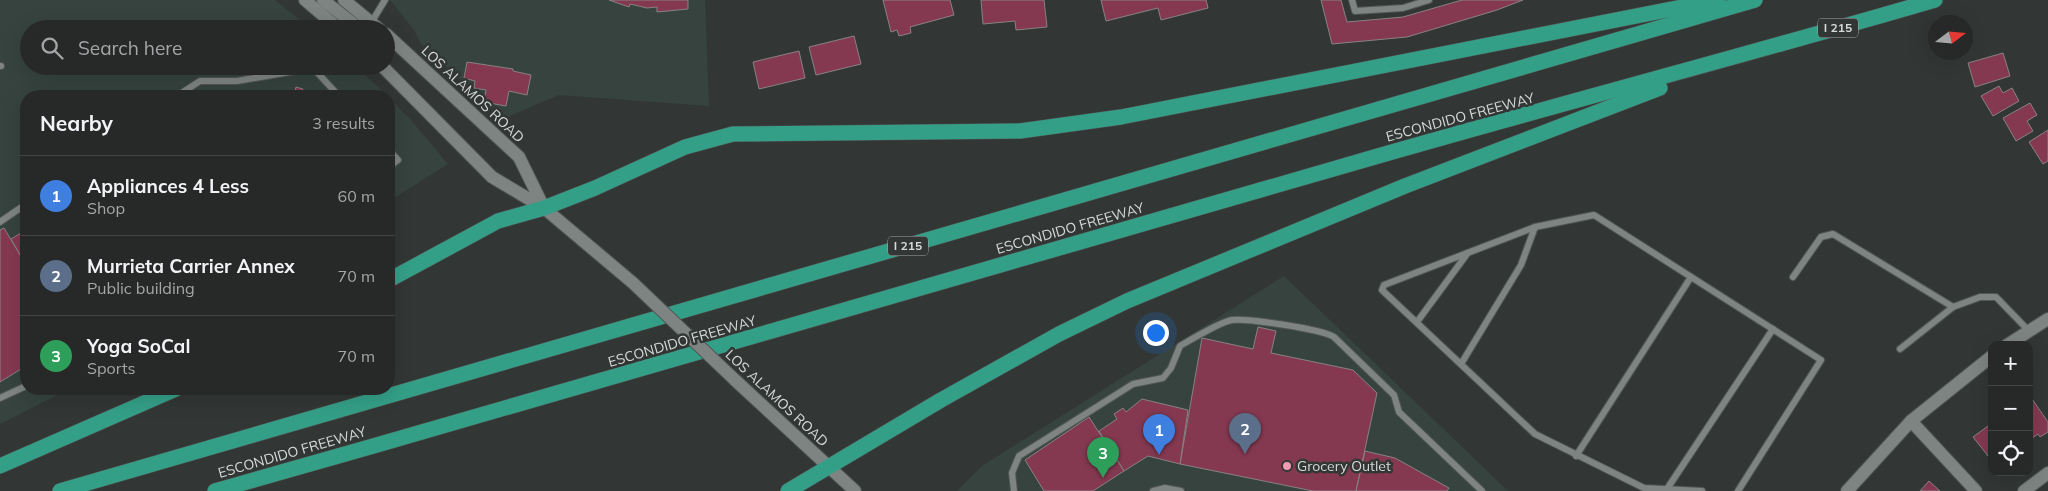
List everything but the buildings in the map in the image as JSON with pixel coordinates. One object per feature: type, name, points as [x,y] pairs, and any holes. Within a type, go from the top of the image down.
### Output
[{"type":"highway","points":[[395,277],[498,221],[544,208],[685,147],[733,134],[1020,131],[1061,127],[1121,117],[1718,0]]},
{"type":"highway","name":"ESCONDIDO FREEWAY","points":[[395,394],[1755,0]]},
{"type":"highway","name":"ESCONDIDO FREEWAY","points":[[215,491],[650,368],[1352,163],[1741,57],[1935,0]]},
{"type":"highway","points":[[788,491],[828,466],[1059,334],[1127,301],[1405,186],[1741,57]]},
{"type":"highway","points":[[0,466],[162,395]]},
{"type":"highway","name":"ESCONDIDO FREEWAY","points":[[60,491],[391,395]]},
{"type":"main road","points":[[305,0],[328,20]]},
{"type":"main road","points":[[323,0],[357,20]]},
{"type":"main road","points":[[344,0],[363,20]]},
{"type":"main road","name":"LOS ALAMOS ROAD","points":[[395,42],[519,157],[544,208]]},
{"type":"main road","name":"LOS ALAMOS ROAD","points":[[391,75],[492,177],[544,208],[633,282],[855,491]]},
{"type":"main road","points":[[2013,341],[2048,319]]},
{"type":"main road","points":[[1847,491],[1911,421],[1988,359]]},
{"type":"main road","points":[[1911,421],[1976,491]]},
{"type":"main road","points":[[2024,491],[2048,473]]},
{"type":"lane","points":[[373,20],[385,0]]},
{"type":"lane","points":[[1352,0],[1356,11],[1403,8],[1429,0]]},
{"type":"lane","points":[[186,90],[200,81],[237,81],[270,75]]},
{"type":"lane","points":[[321,75],[334,90]]},
{"type":"lane","points":[[0,222],[20,208]]},
{"type":"lane","points":[[1702,491],[1644,488],[1576,456],[1535,434],[1382,290],[1384,284],[1535,227],[1594,215],[1821,360],[1738,491]]},
{"type":"lane","points":[[1461,364],[1521,265],[1535,227]]},
{"type":"lane","points":[[1793,277],[1821,237],[1833,234],[1953,308]]},
{"type":"lane","points":[[1417,322],[1468,253]]},
{"type":"lane","points":[[1576,456],[1691,277]]},
{"type":"lane","points":[[1900,349],[1953,308],[1980,297],[1996,297],[2029,331]]},
{"type":"lane","points":[[1014,491],[1012,472],[1019,456],[1134,384],[1163,378],[1171,368],[1180,346],[1232,320],[1309,328],[1326,332],[1334,337],[1394,395],[1399,412],[1482,491]]},
{"type":"lane","points":[[1667,489],[1773,329]]},
{"type":"lane","points":[[0,398],[20,389]]},
{"type":"lane","points":[[1154,491],[1165,488],[1181,491]]},
{"type":"shaded area","points":[[0,0],[275,0],[300,20],[20,20],[20,75],[365,75],[381,90],[20,90],[20,395],[57,395],[0,424]]},
{"type":"shaded area","points":[[390,0],[705,0],[709,106],[559,95],[503,119],[421,44],[414,30]]},
{"type":"shaded area","points":[[395,104],[410,119],[448,164],[395,197]]},
{"type":"shaded area","points":[[1284,276],[1508,491],[957,491],[982,466]]},
{"type":"place","name":"Murrieta Carrier Annex","points":[[1245,454]]},
{"type":"place","name":"Appliances 4 Less","points":[[1159,455]]},
{"type":"place","name":"Grocery Outlet","points":[[1287,466]]},
{"type":"place","name":"Yoga SoCal","points":[[1103,478]]}]
